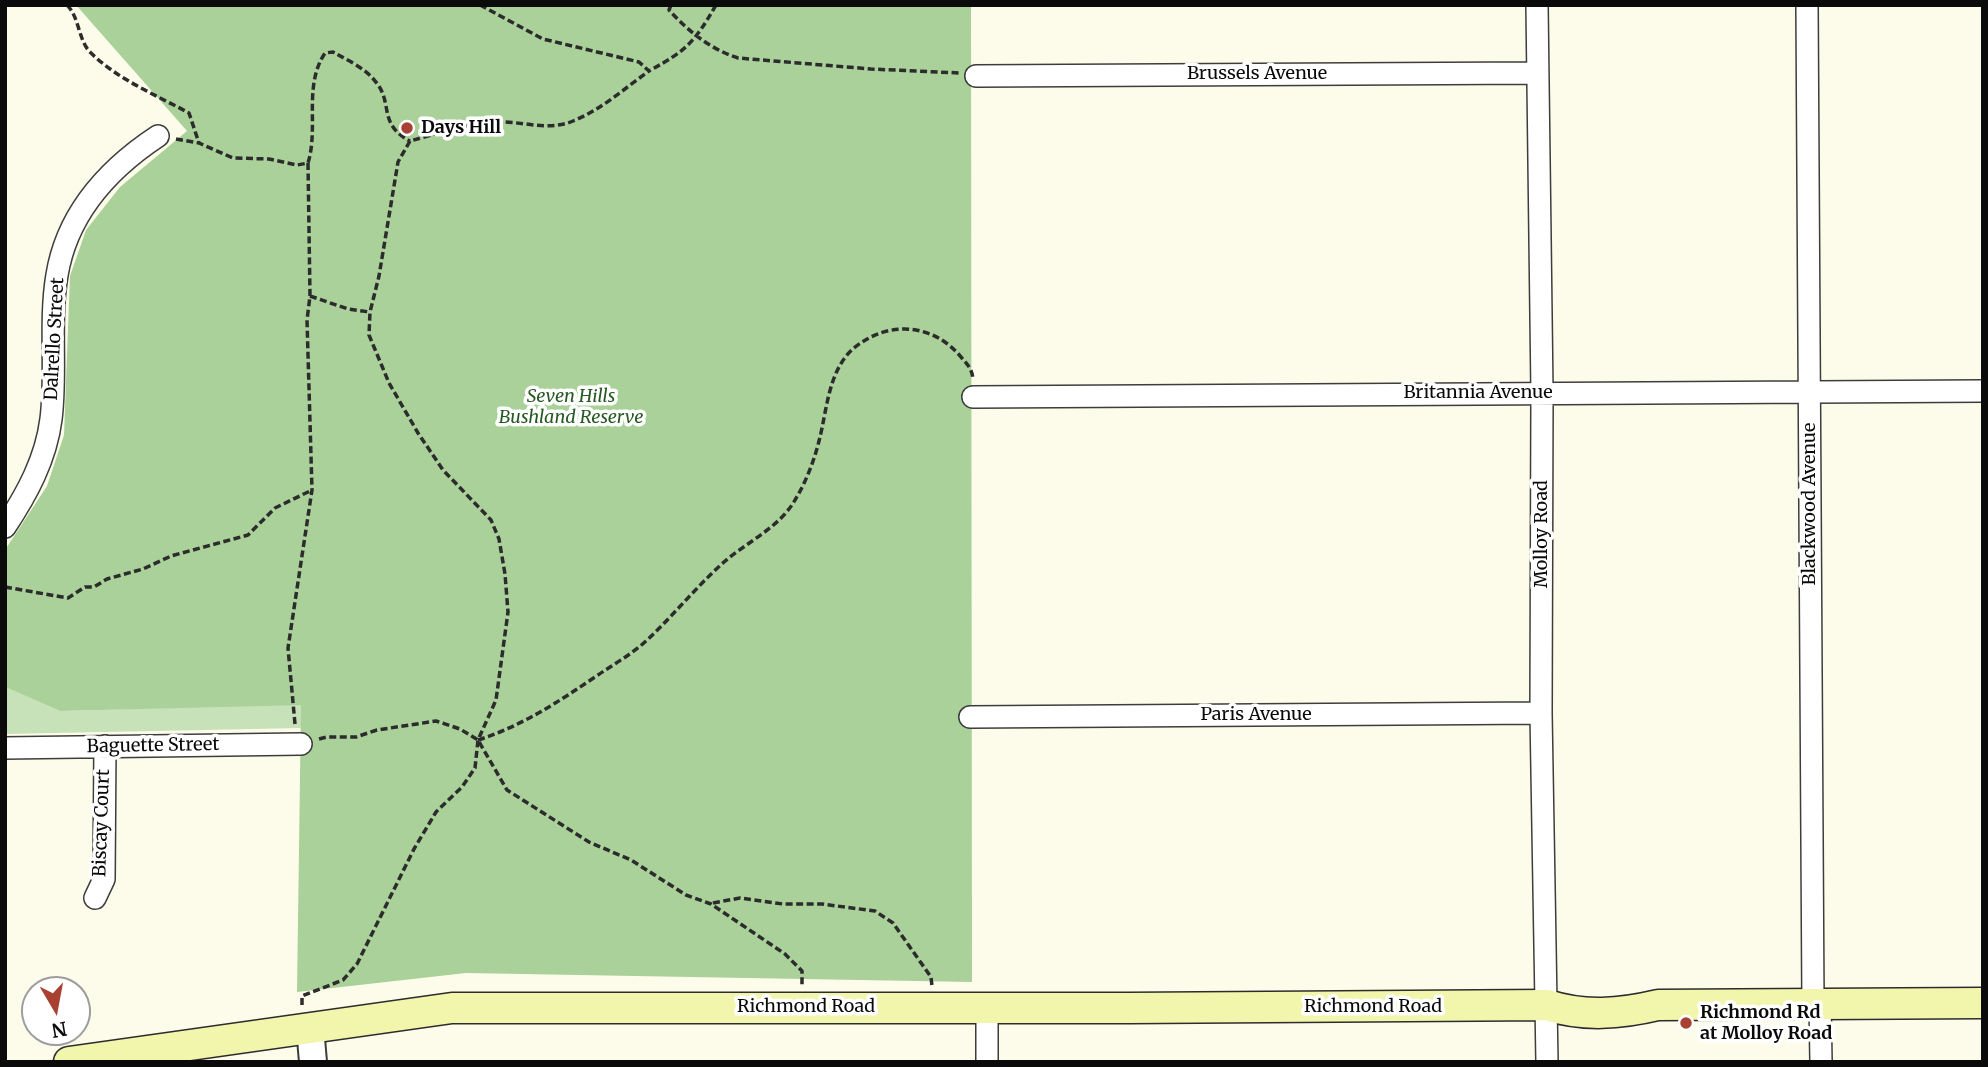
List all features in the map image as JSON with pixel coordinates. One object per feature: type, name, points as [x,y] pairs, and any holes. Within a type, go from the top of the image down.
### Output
[{"type":"main road","name":"Richmond Road","points":[[69,1062],[452,1008],[1547,1005],[1570,997],[1626,997],[1658,1005],[1983,1003]]},
{"type":"street","name":"Molloy Road","points":[[1537,5],[1542,393],[1541,713],[1547,1062]]},
{"type":"street","name":"Blackwood Avenue","points":[[1807,5],[1817,1004],[1821,1062]]},
{"type":"street","name":"Brussels Avenue","points":[[976,76],[1537,73]]},
{"type":"street","name":"Dalrello Street","points":[[5,527],[40,466],[51,420],[57,276],[65,240],[82,207],[110,174],[134,152],[158,136]]},
{"type":"street","name":"Britannia Avenue","points":[[973,397],[1983,391]]},
{"type":"street","name":"Paris Avenue","points":[[970,716],[1541,713]]},
{"type":"street","name":"Baguette Street","points":[[5,748],[301,744]]},
{"type":"street","name":"Biscay Court","points":[[95,898],[104,879],[105,746]]},
{"type":"street","points":[[987,1007],[987,1062]]},
{"type":"street","points":[[310,1027],[313,1062]]},
{"type":"path","points":[[66,5],[74,12],[88,51],[119,75],[189,113],[200,143]]},
{"type":"path","points":[[480,5],[543,39],[639,62],[649,71]]},
{"type":"path","points":[[671,5],[669,10],[683,25],[719,52],[738,58],[976,76]]},
{"type":"path","points":[[716,5],[698,36],[678,55],[571,123],[536,125],[494,121],[410,141],[397,134],[386,115],[384,97],[376,81],[333,52],[325,53],[319,62],[313,89],[314,135],[308,163],[310,296],[307,320],[312,490],[288,648],[293,719],[301,744],[327,737],[356,737],[377,730],[436,721],[460,729],[478,740],[507,790],[589,842],[631,860],[686,895],[710,904],[785,954],[802,971],[802,986]]},
{"type":"path","points":[[158,136],[200,143],[233,158],[269,159],[297,165],[308,163]]},
{"type":"path","points":[[310,1027],[301,1003],[302,996],[343,980],[357,964],[408,861],[436,812],[462,787],[475,768],[478,740],[496,700],[503,662],[508,612],[505,574],[499,540],[491,520],[443,470],[389,383],[369,335],[370,312],[379,276],[398,162],[410,141]]},
{"type":"path","points":[[310,296],[348,309],[370,312]]},
{"type":"path","points":[[478,740],[508,730],[536,716],[644,643],[707,577],[740,548],[779,521],[794,502],[805,481],[819,443],[834,376],[851,350],[873,335],[898,329],[924,331],[949,342],[972,370],[973,397]]},
{"type":"path","points":[[5,587],[68,598],[85,587],[94,587],[107,579],[143,569],[170,556],[248,535],[275,508],[312,490]]},
{"type":"path","points":[[710,904],[740,898],[875,911],[893,923],[931,977],[932,986]]},
{"type":"green space","name":"Seven Hills Bushland Reserve","points":[[76,5],[971,5],[972,982],[466,973],[297,992],[301,705],[60,711],[5,687],[5,550],[47,486],[64,435],[70,276],[86,230],[120,187],[187,131]]},
{"type":"green space","points":[[5,687],[60,711],[301,704],[302,728],[5,734]]},
{"type":"place","name":"Days Hill","points":[[407,128]]},
{"type":"place","name":"Richmond Rd at Molloy Road","points":[[1686,1023]]}]
